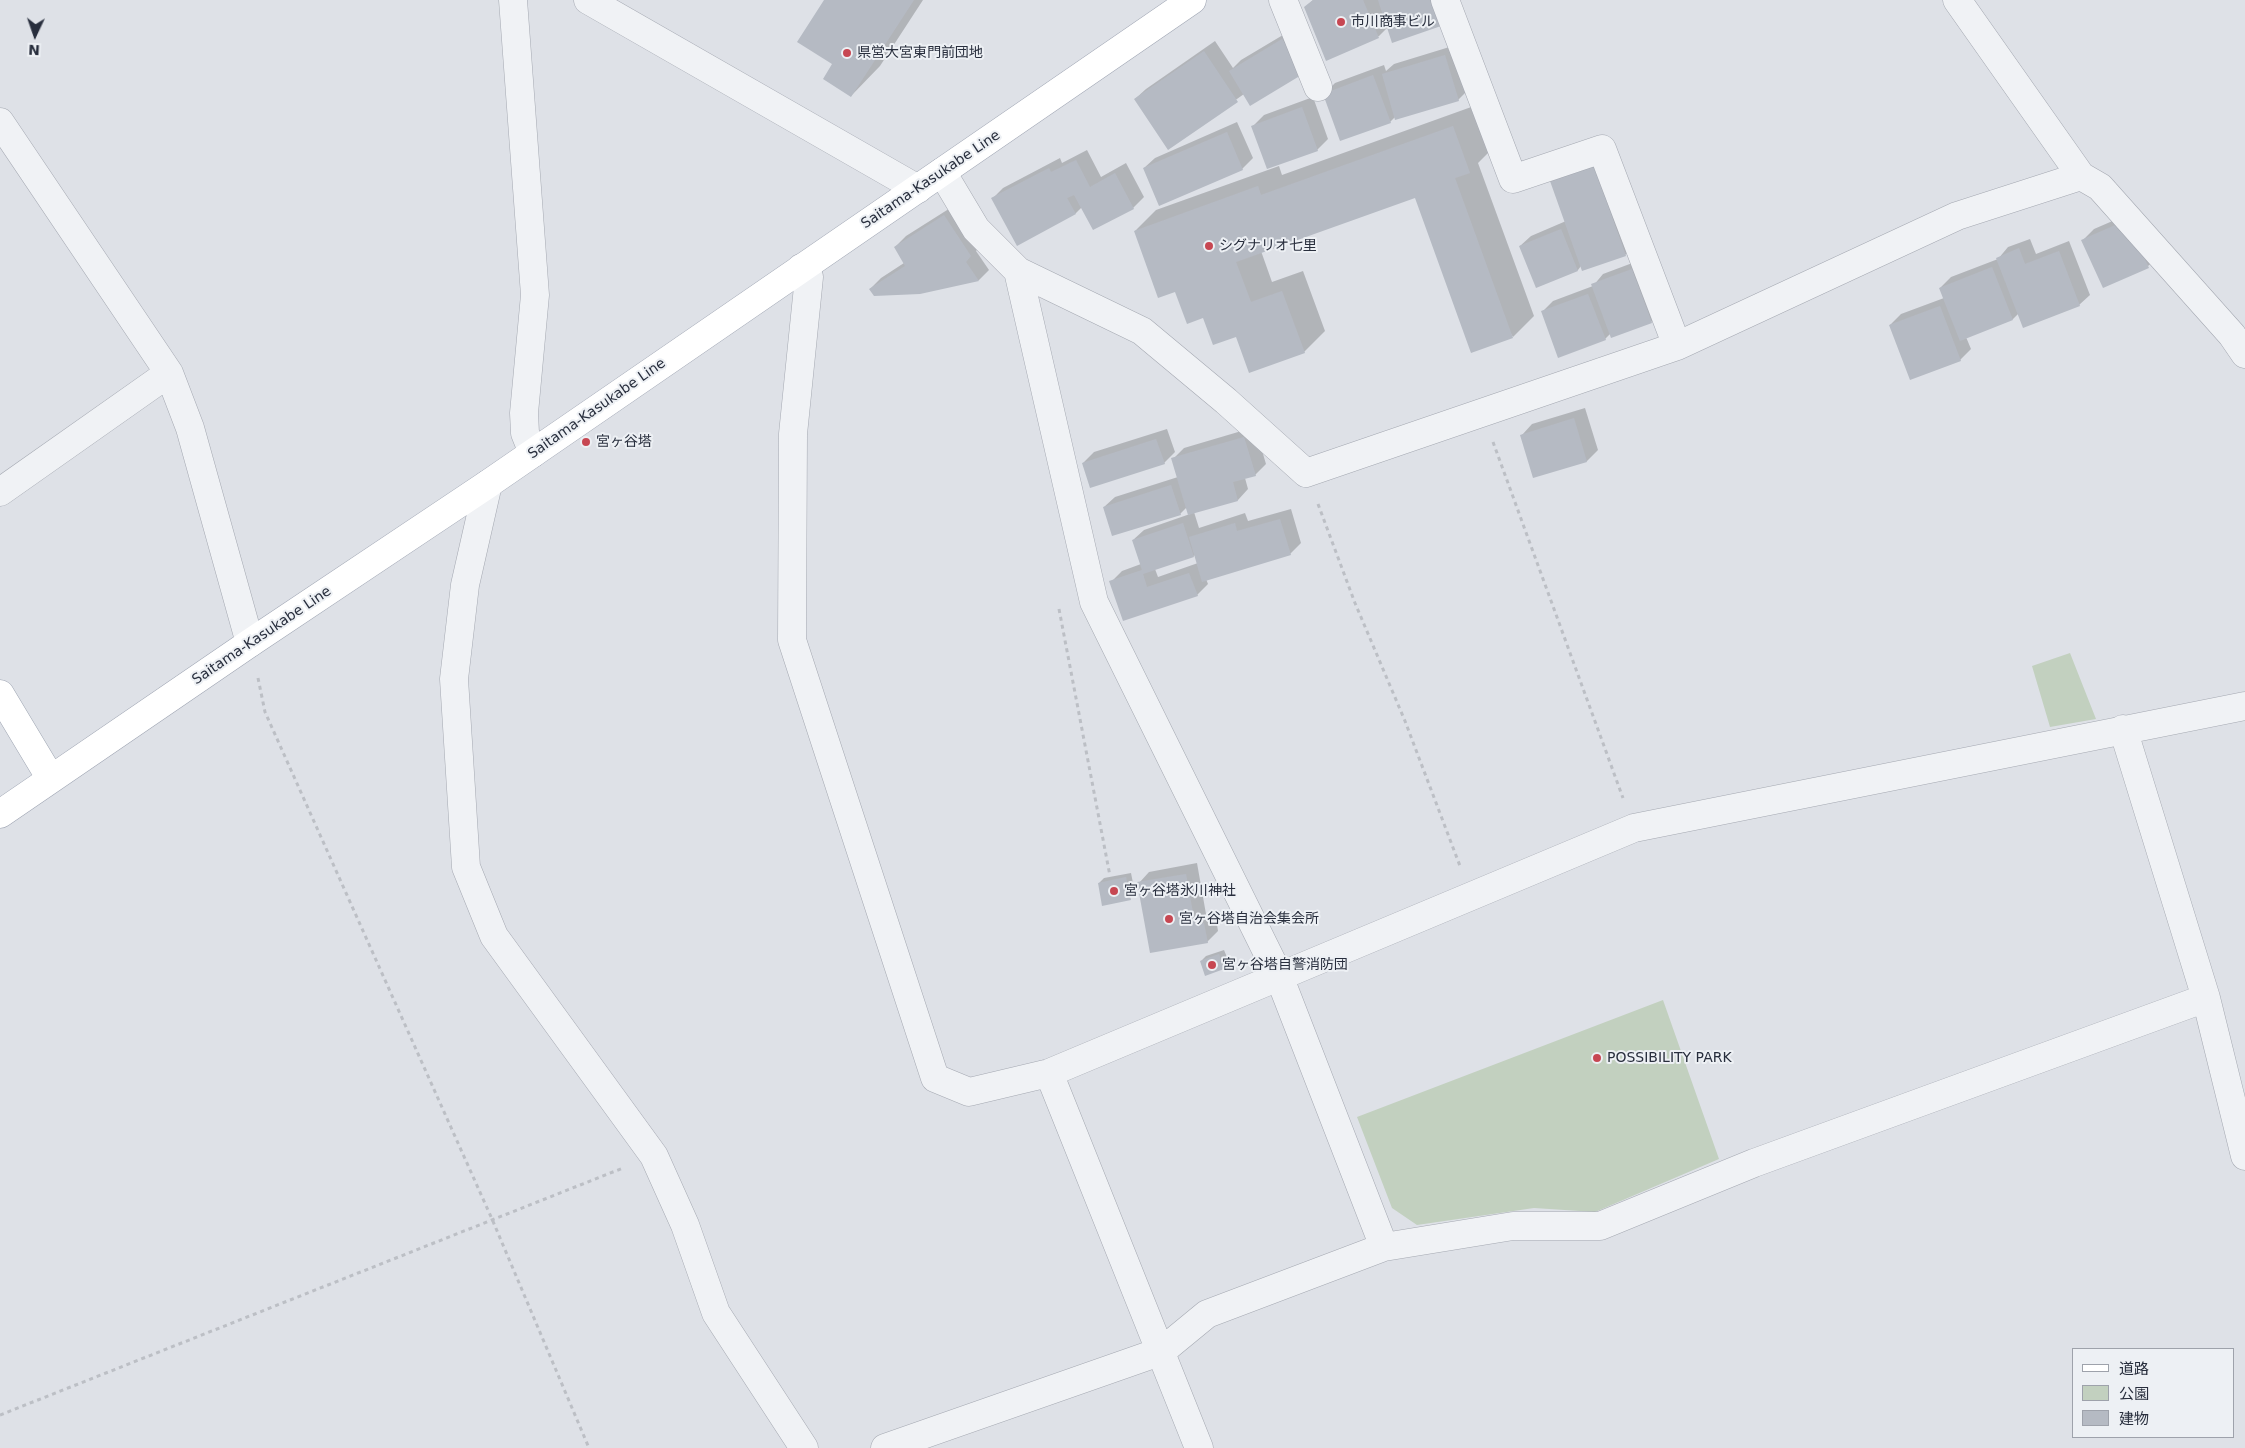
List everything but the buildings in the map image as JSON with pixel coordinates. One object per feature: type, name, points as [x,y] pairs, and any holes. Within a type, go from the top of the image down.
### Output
[{"type":"main road","name":"Saitama-Kasukabe Line","points":[[0,814],[250,643],[488,484],[1192,0]]},
{"type":"main road","points":[[0,694],[51,779]]},
{"type":"street","points":[[513,0],[535,295],[524,413],[525,433],[533,453]]},
{"type":"street","points":[[588,0],[918,189]]},
{"type":"street","points":[[1283,0],[1318,87]]},
{"type":"street","points":[[1445,0],[1512,179],[1602,149],[1677,346]]},
{"type":"street","points":[[1957,0],[2081,176],[2100,187],[2232,335],[2245,354]]},
{"type":"street","points":[[0,122],[169,373],[190,428],[250,643]]},
{"type":"street","points":[[942,172],[976,230],[1018,271],[1142,330],[1226,401],[1306,473],[1483,414],[1677,346],[1957,216],[2081,176]]},
{"type":"street","points":[[801,268],[809,277],[792,434],[792,640],[934,1078],[969,1092],[1049,1073],[1634,828],[2245,706]]},
{"type":"street","points":[[1018,271],[1094,602],[1279,976],[1384,1247]]},
{"type":"street","points":[[0,492],[169,373]]},
{"type":"street","points":[[488,484],[465,585],[454,679],[466,867],[494,936],[654,1156],[685,1225],[716,1313],[804,1448]]},
{"type":"street","points":[[2123,729],[2206,998],[2245,1156]]},
{"type":"street","points":[[885,1448],[1162,1351],[1207,1314],[1384,1247],[1513,1226],[1600,1226],[1754,1163],[2206,998]]},
{"type":"street","points":[[1049,1073],[1162,1351],[1199,1448]]},
{"type":"path","points":[[1483,414],[1634,828]]},
{"type":"path","points":[[1306,473],[1355,603],[1405,721],[1471,896]]},
{"type":"path","points":[[250,643],[265,712],[492,1219],[589,1448]]},
{"type":"path","points":[[0,1415],[654,1156]]},
{"type":"green space","points":[[2070,653],[2096,719],[2050,727],[2032,666]]},
{"type":"green space","name":"POSSIBILITY PARK","points":[[1663,1000],[1719,1159],[1595,1212],[1534,1208],[1417,1225],[1392,1208],[1357,1117]]},
{"type":"place","name":"市川商事ビル","points":[[1341,22]]},
{"type":"place","name":"県営大宮東門前団地","points":[[847,53]]},
{"type":"place","name":"シグナリオ七里","points":[[1209,246]]},
{"type":"place","name":"宮ヶ谷塔","points":[[586,442]]},
{"type":"place","name":"宮ヶ谷塔氷川神社","points":[[1114,891]]},
{"type":"place","name":"宮ヶ谷塔自治会集会所","points":[[1169,919]]},
{"type":"place","name":"宮ヶ谷塔自警消防団","points":[[1212,965]]},
{"type":"place","name":"POSSIBILITY PARK","points":[[1597,1058]]}]
